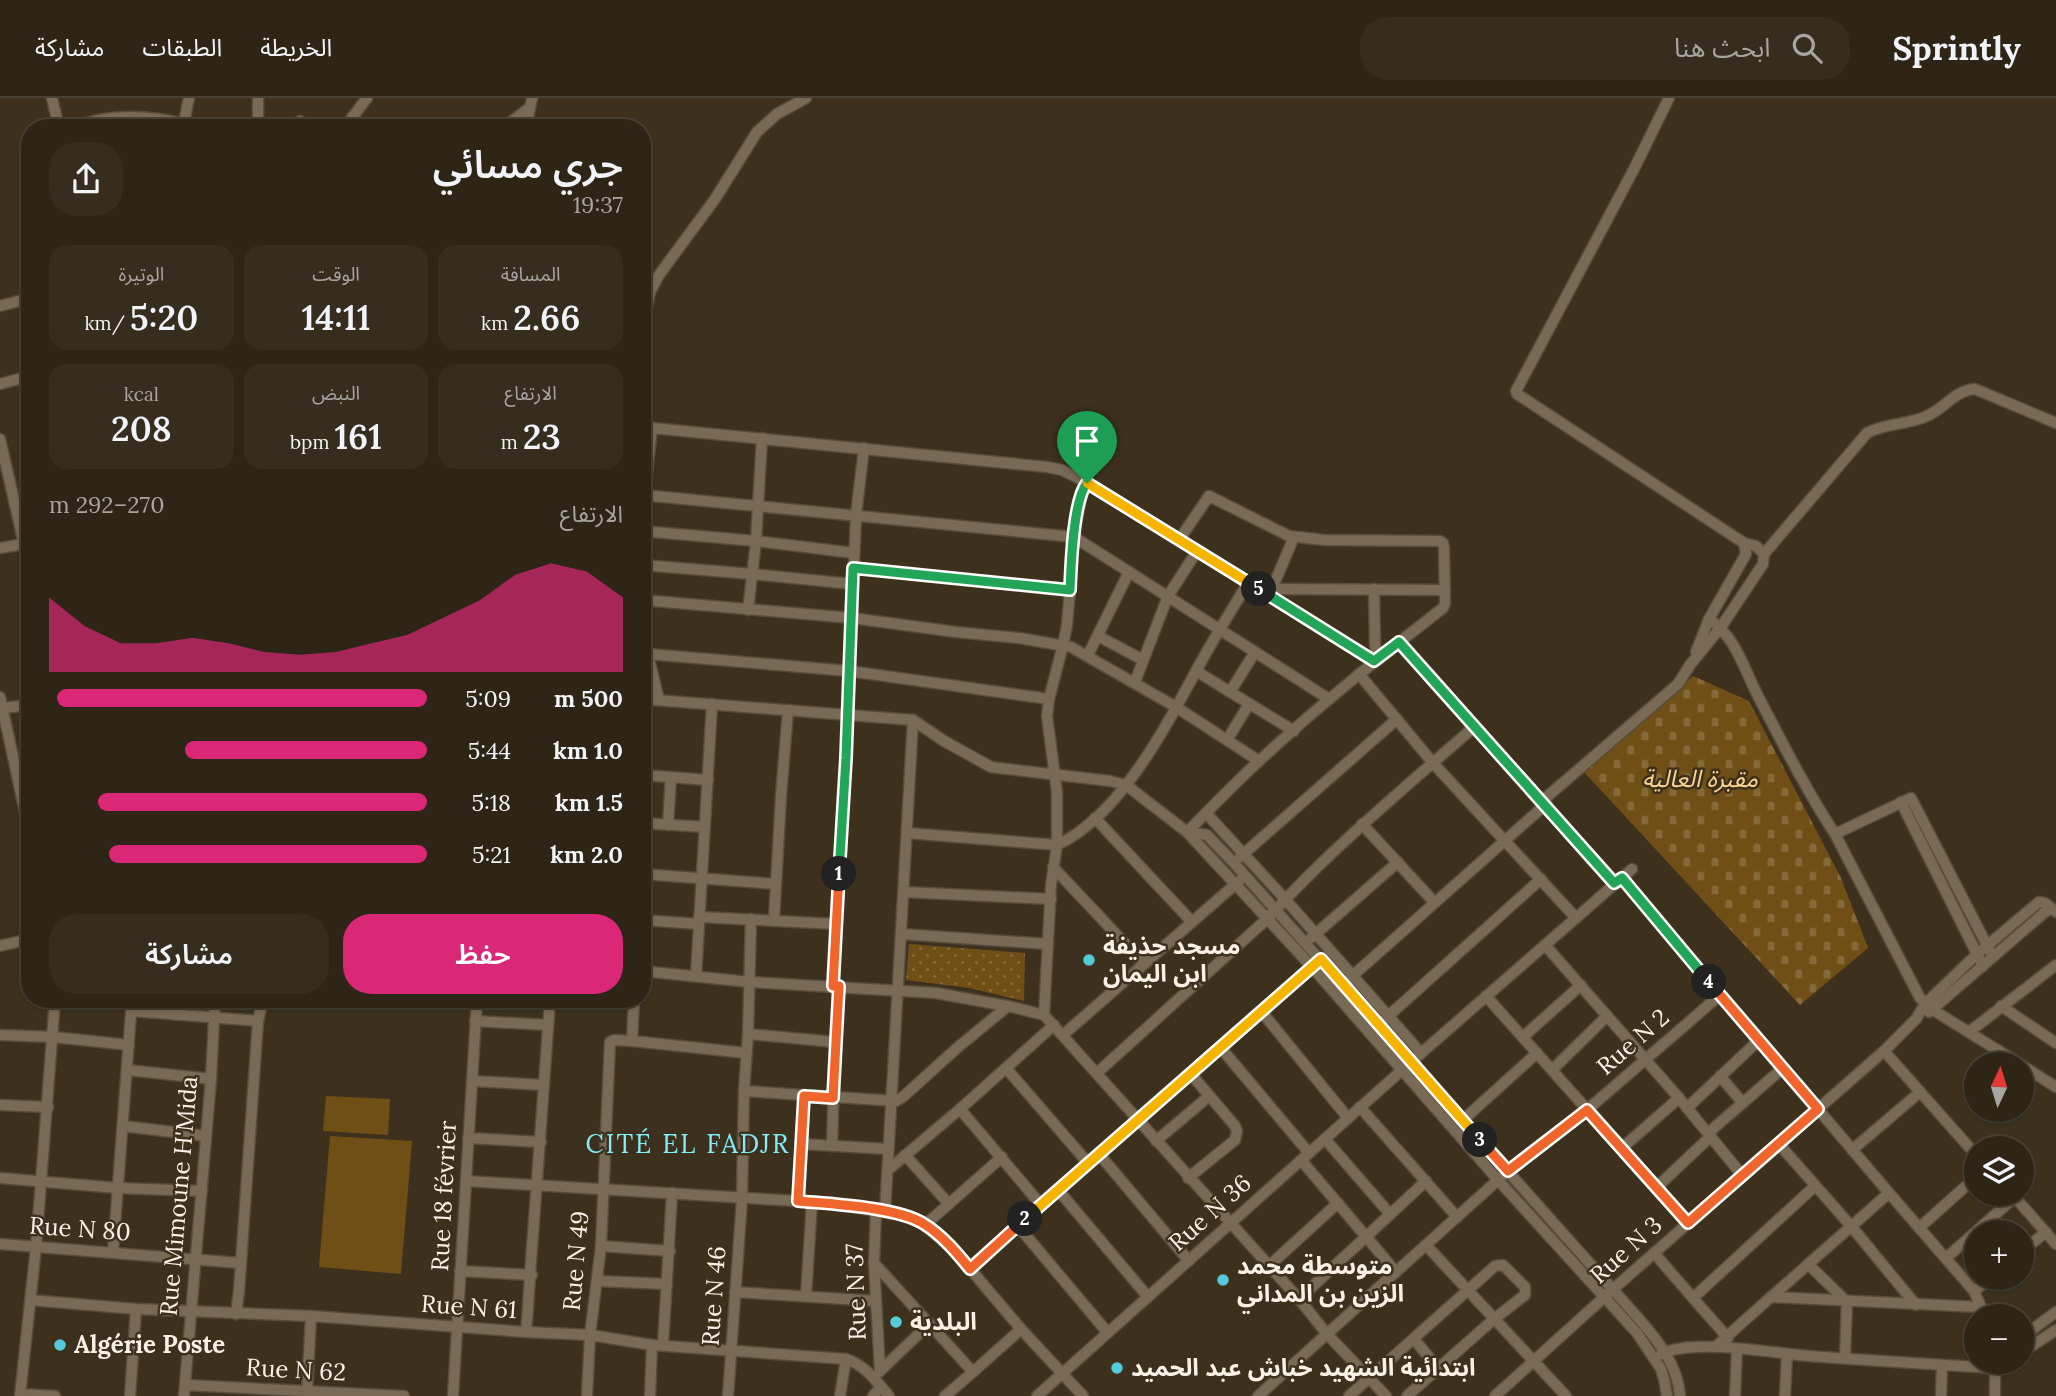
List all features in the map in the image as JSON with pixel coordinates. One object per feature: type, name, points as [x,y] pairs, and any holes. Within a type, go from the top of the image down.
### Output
[{"type":"street","points":[[52,98],[57,119]]},
{"type":"street","points":[[185,119],[189,98]]},
{"type":"street","points":[[258,98],[258,119]]},
{"type":"street","points":[[351,119],[367,98]]},
{"type":"street","points":[[527,119],[532,98]]},
{"type":"street","points":[[651,290],[659,275],[715,199],[757,132],[776,114],[806,98]]},
{"type":"street","points":[[1669,98],[1516,391],[1744,542],[1756,546],[1764,554]]},
{"type":"street","points":[[520,119],[528,109]]},
{"type":"street","points":[[0,306],[21,300]]},
{"type":"street","points":[[0,384],[21,378]]},
{"type":"street","points":[[1343,984],[1678,684],[1721,627],[1763,564],[1764,554],[1867,432],[1930,415],[1964,390],[1975,388],[2056,423]]},
{"type":"street","points":[[651,435],[652,428],[1062,470],[1248,583],[1270,592],[1376,659]]},
{"type":"street","points":[[748,610],[756,541],[762,438]]},
{"type":"street","points":[[0,439],[21,518]]},
{"type":"street","points":[[832,1146],[836,924],[856,515],[864,448]]},
{"type":"street","points":[[1044,1015],[1053,867],[1057,845],[1056,792],[1047,716],[1063,645],[1074,537],[1082,493],[1087,483]]},
{"type":"street","points":[[651,496],[1074,537],[1329,699]]},
{"type":"street","points":[[1179,540],[1209,496],[1258,522],[1294,537],[1324,540],[1440,541],[1444,548],[1443,608],[1329,699],[1259,761],[1187,832]]},
{"type":"street","points":[[651,532],[854,553]]},
{"type":"street","points":[[1270,592],[1294,537]]},
{"type":"street","points":[[1690,665],[1709,619],[1746,554],[1744,542]]},
{"type":"street","points":[[0,548],[21,545]]},
{"type":"street","points":[[1135,682],[1168,596],[1197,551]]},
{"type":"street","points":[[651,566],[852,584]]},
{"type":"street","points":[[853,568],[1070,590]]},
{"type":"street","points":[[1088,655],[1129,572]]},
{"type":"street","points":[[907,833],[1057,845],[1070,839],[1095,818],[1126,785],[1176,707],[1248,583]]},
{"type":"street","points":[[1374,589],[1376,659]]},
{"type":"street","points":[[1270,592],[1445,590]]},
{"type":"street","points":[[651,601],[852,618],[1063,645],[1088,655],[1135,682],[1259,761]]},
{"type":"street","points":[[1709,619],[1721,627],[1732,642],[1916,993],[1929,1007],[2002,1052]]},
{"type":"street","points":[[1098,636],[1143,660]]},
{"type":"street","points":[[1399,642],[1720,995],[1974,1291],[1979,1304]]},
{"type":"street","points":[[1230,692],[1255,652]]},
{"type":"street","points":[[651,654],[849,671],[1049,699]]},
{"type":"street","points":[[651,667],[659,700]]},
{"type":"street","points":[[1196,671],[1294,731]]},
{"type":"street","points":[[1359,674],[1433,763],[1576,918]]},
{"type":"street","points":[[0,697],[21,794]]},
{"type":"street","points":[[651,700],[913,720],[991,767],[1126,785],[1187,832],[1236,884],[1306,942],[1508,1171],[1609,1293],[1654,1358],[1664,1379],[1667,1396]]},
{"type":"street","points":[[696,976],[712,704]]},
{"type":"street","points":[[1227,740],[1250,704]]},
{"type":"street","points":[[2,708],[21,706]]},
{"type":"street","points":[[774,920],[788,710]]},
{"type":"street","points":[[1224,871],[1397,719]]},
{"type":"street","name":"Rue N 37","points":[[877,1375],[874,1264],[888,1170],[913,720]]},
{"type":"street","points":[[1097,1073],[1271,913],[1362,824],[1474,727]]},
{"type":"street","points":[[651,776],[708,780]]},
{"type":"street","points":[[668,825],[671,777]]},
{"type":"street","points":[[1835,834],[1909,798],[1914,801],[1993,957]]},
{"type":"street","points":[[1901,802],[1983,966]]},
{"type":"street","points":[[1206,813],[1421,1053]]},
{"type":"street","points":[[1095,818],[1192,922]]},
{"type":"street","points":[[651,824],[705,827]]},
{"type":"street","points":[[1362,824],[1434,901]]},
{"type":"street","points":[[1187,832],[1207,835],[1234,863],[1312,967],[1498,1180],[1650,1331],[1665,1352],[1677,1377],[1680,1396]]},
{"type":"street","points":[[1306,942],[1398,862]]},
{"type":"street","points":[[1053,867],[1144,964]]},
{"type":"street","name":"Rue N 36","points":[[1037,1396],[1410,1062],[1632,869]]},
{"type":"street","points":[[651,875],[776,884]]},
{"type":"street","points":[[1063,1035],[1245,876]]},
{"type":"street","points":[[1379,1025],[1541,879]]},
{"type":"street","points":[[904,892],[1051,899]]},
{"type":"street","points":[[1929,1007],[1976,955],[2039,902],[2045,903],[2054,911]]},
{"type":"street","points":[[1929,1007],[1983,966],[2045,912],[2054,911]]},
{"type":"street","points":[[651,920],[751,919],[836,924]]},
{"type":"street","name":"Rue N 46","points":[[728,1396],[742,1199],[751,919]]},
{"type":"street","points":[[901,934],[1048,944]]},
{"type":"street","points":[[0,946],[21,941]]},
{"type":"street","points":[[1545,945],[1742,1175]]},
{"type":"street","points":[[970,1269],[1321,959]]},
{"type":"street","points":[[1969,1032],[2056,965]]},
{"type":"street","points":[[651,972],[750,982],[936,993],[1044,1015],[1299,1299],[1327,1334],[1386,1396]]},
{"type":"street","points":[[1523,1037],[1581,985]]},
{"type":"street","name":"Rue N 2","points":[[1258,1396],[1508,1171],[1587,1110],[1720,995]]},
{"type":"street","points":[[1486,996],[1688,1223]]},
{"type":"street","points":[[744,1091],[890,1101],[904,1096],[1007,1006]]},
{"type":"street","points":[[2001,1006],[2056,1043]]},
{"type":"street","name":"Rue N 3","points":[[1495,1396],[1884,1051],[1929,1007]]},
{"type":"street","points":[[55,1008],[36,1247],[21,1395],[55,1396]]},
{"type":"street","points":[[113,1252],[132,1008]]},
{"type":"street","points":[[175,1008],[175,1015]]},
{"type":"street","name":"Rue Mimoune H'Mida","points":[[185,1390],[215,1008]]},
{"type":"street","points":[[236,1314],[261,1008]]},
{"type":"street","name":"Rue 18 février","points":[[453,1396],[476,1008]]},
{"type":"street","points":[[526,1332],[549,1008]]},
{"type":"street","points":[[634,1008],[632,1041],[746,1053]]},
{"type":"street","points":[[1261,1011],[1348,1118]]},
{"type":"street","points":[[132,1012],[258,1021]]},
{"type":"street","points":[[1552,1070],[1607,1016]]},
{"type":"street","points":[[475,1021],[548,1025]]},
{"type":"street","points":[[888,1170],[1054,1025]]},
{"type":"street","points":[[748,1034],[835,1042]]},
{"type":"street","points":[[0,1035],[53,1037],[129,1045]]},
{"type":"street","name":"Rue N 49","points":[[587,1396],[590,1335],[601,1246],[609,1044],[614,1040],[632,1041]]},
{"type":"street","points":[[1687,1108],[1759,1040]]},
{"type":"street","points":[[1221,1048],[1309,1153]]},
{"type":"street","points":[[1884,1051],[1964,1142]]},
{"type":"street","points":[[1463,1120],[1537,1053]]},
{"type":"street","points":[[1006,1068],[1088,1163]]},
{"type":"street","points":[[1657,1187],[1742,1103],[1783,1068]]},
{"type":"street","points":[[127,1070],[211,1079]]},
{"type":"street","points":[[2034,1073],[2056,1087]]},
{"type":"street","points":[[1188,1178],[1235,1140],[1237,1135],[1229,1119],[1191,1074]]},
{"type":"street","points":[[1720,1076],[1742,1103]]},
{"type":"street","points":[[472,1081],[544,1085]]},
{"type":"street","points":[[1852,1150],[1920,1092]]},
{"type":"street","points":[[798,1201],[804,1096]]},
{"type":"street","points":[[1156,1141],[1208,1097]]},
{"type":"street","points":[[1622,1148],[1678,1098]]},
{"type":"street","points":[[0,1105],[48,1107]]},
{"type":"street","points":[[1360,1107],[1457,1217]]},
{"type":"street","points":[[960,1109],[1041,1205]]},
{"type":"street","points":[[122,1126],[206,1136]]},
{"type":"street","points":[[468,1138],[541,1142]]},
{"type":"street","points":[[1325,1139],[1390,1214]]},
{"type":"street","points":[[1778,1143],[1916,1305]]},
{"type":"street","points":[[800,1144],[888,1149]]},
{"type":"street","points":[[1100,1154],[1189,1261]]},
{"type":"street","points":[[905,1155],[949,1204]]},
{"type":"street","points":[[925,1224],[1002,1157]]},
{"type":"street","points":[[1301,1160],[1396,1272]]},
{"type":"street","points":[[0,1178],[118,1188],[202,1191]]},
{"type":"street","points":[[466,1181],[812,1202],[908,1216],[925,1224],[955,1251],[1021,1329],[1083,1396]]},
{"type":"street","points":[[1299,1299],[1426,1181]]},
{"type":"street","points":[[1693,1298],[1815,1186]]},
{"type":"street","points":[[1919,1228],[1964,1188]]},
{"type":"street","points":[[1059,1191],[1148,1297]]},
{"type":"street","points":[[663,1345],[672,1193]]},
{"type":"street","points":[[1716,1347],[1889,1193]]},
{"type":"street","points":[[806,1296],[812,1202]]},
{"type":"street","points":[[1269,1266],[1338,1203]]},
{"type":"street","points":[[1946,1258],[2001,1206]]},
{"type":"street","points":[[2023,1206],[2056,1244]]},
{"type":"street","points":[[1018,1226],[1108,1333]]},
{"type":"street","points":[[2034,1242],[2046,1232]]},
{"type":"street","name":"Rue N 80","points":[[0,1244],[240,1262]]},
{"type":"street","points":[[1426,1245],[1566,1396]]},
{"type":"street","points":[[601,1246],[670,1251]]},
{"type":"street","points":[[1654,1253],[1728,1338]]},
{"type":"street","points":[[874,1264],[973,1372]]},
{"type":"street","points":[[1808,1264],[1847,1302],[1845,1358]]},
{"type":"street","points":[[1349,1396],[1468,1290],[1499,1265],[1503,1265],[1525,1287],[1525,1295],[1407,1396]]},
{"type":"street","points":[[460,1271],[532,1275]]},
{"type":"street","points":[[598,1281],[667,1284]]},
{"type":"street","points":[[735,1292],[876,1301]]},
{"type":"street","points":[[1771,1297],[1964,1310]]},
{"type":"street","name":"Rue N 61","points":[[30,1300],[590,1335],[652,1345],[846,1359]]},
{"type":"street","points":[[130,1396],[136,1308]]},
{"type":"street","points":[[2034,1328],[2056,1312]]},
{"type":"street","points":[[307,1392],[312,1316]]},
{"type":"street","points":[[877,1375],[929,1324]]},
{"type":"street","points":[[945,1396],[1021,1329]]},
{"type":"street","points":[[2034,1344],[2056,1330]]},
{"type":"street","points":[[1414,1339],[1438,1368]]},
{"type":"street","points":[[650,1396],[652,1345]]},
{"type":"street","points":[[1654,1358],[1686,1347],[1716,1347],[1964,1364]]},
{"type":"street","points":[[1735,1396],[1737,1349]]},
{"type":"street","points":[[1785,1396],[1787,1354]]},
{"type":"street","points":[[840,1396],[846,1359],[877,1375],[881,1387],[889,1396]]},
{"type":"street","points":[[1941,1396],[1942,1365]]},
{"type":"street","points":[[1996,1374],[1996,1396]]},
{"type":"street","points":[[873,1396],[881,1387]]},
{"type":"street","name":"Rue N 62","points":[[185,1390],[404,1396]]},
{"type":"green space","name":"مقبرة العالية","points":[[1693,676],[1749,701],[1841,878],[1868,948],[1800,1005],[1584,772]]},
{"type":"green space","points":[[909,944],[1025,953],[1024,1001],[969,988],[906,980]]},
{"type":"green space","points":[[326,1096],[390,1099],[388,1135],[323,1131]]},
{"type":"green space","points":[[330,1136],[412,1141],[401,1274],[319,1267]]},
{"type":"place","name":"مسجد حذيفة ابن اليمان","points":[[1089,960]]},
{"type":"place","name":"متوسطة محمد الزين بن المداني","points":[[1223,1280]]},
{"type":"place","name":"البلدية","points":[[896,1322]]},
{"type":"place","name":"Algérie Poste","points":[[60,1345]]},
{"type":"place","name":"ابتدائية الشهيد خباش عبد الحميد","points":[[1117,1368]]},
{"type":"district","name":"CITÉ EL FADJR","points":[[688,1144]]},
{"type":"route","points":[[1087,483],[1374,661],[1399,642],[1614,883],[1622,878],[1818,1109],[1688,1223],[1587,1110],[1508,1171],[1321,959],[970,1269],[955,1251],[925,1224],[908,1216],[830,1203],[798,1201],[804,1096],[833,1098],[839,986],[833,986],[853,568],[1070,590],[1075,527],[1082,493],[1087,483]]}]
